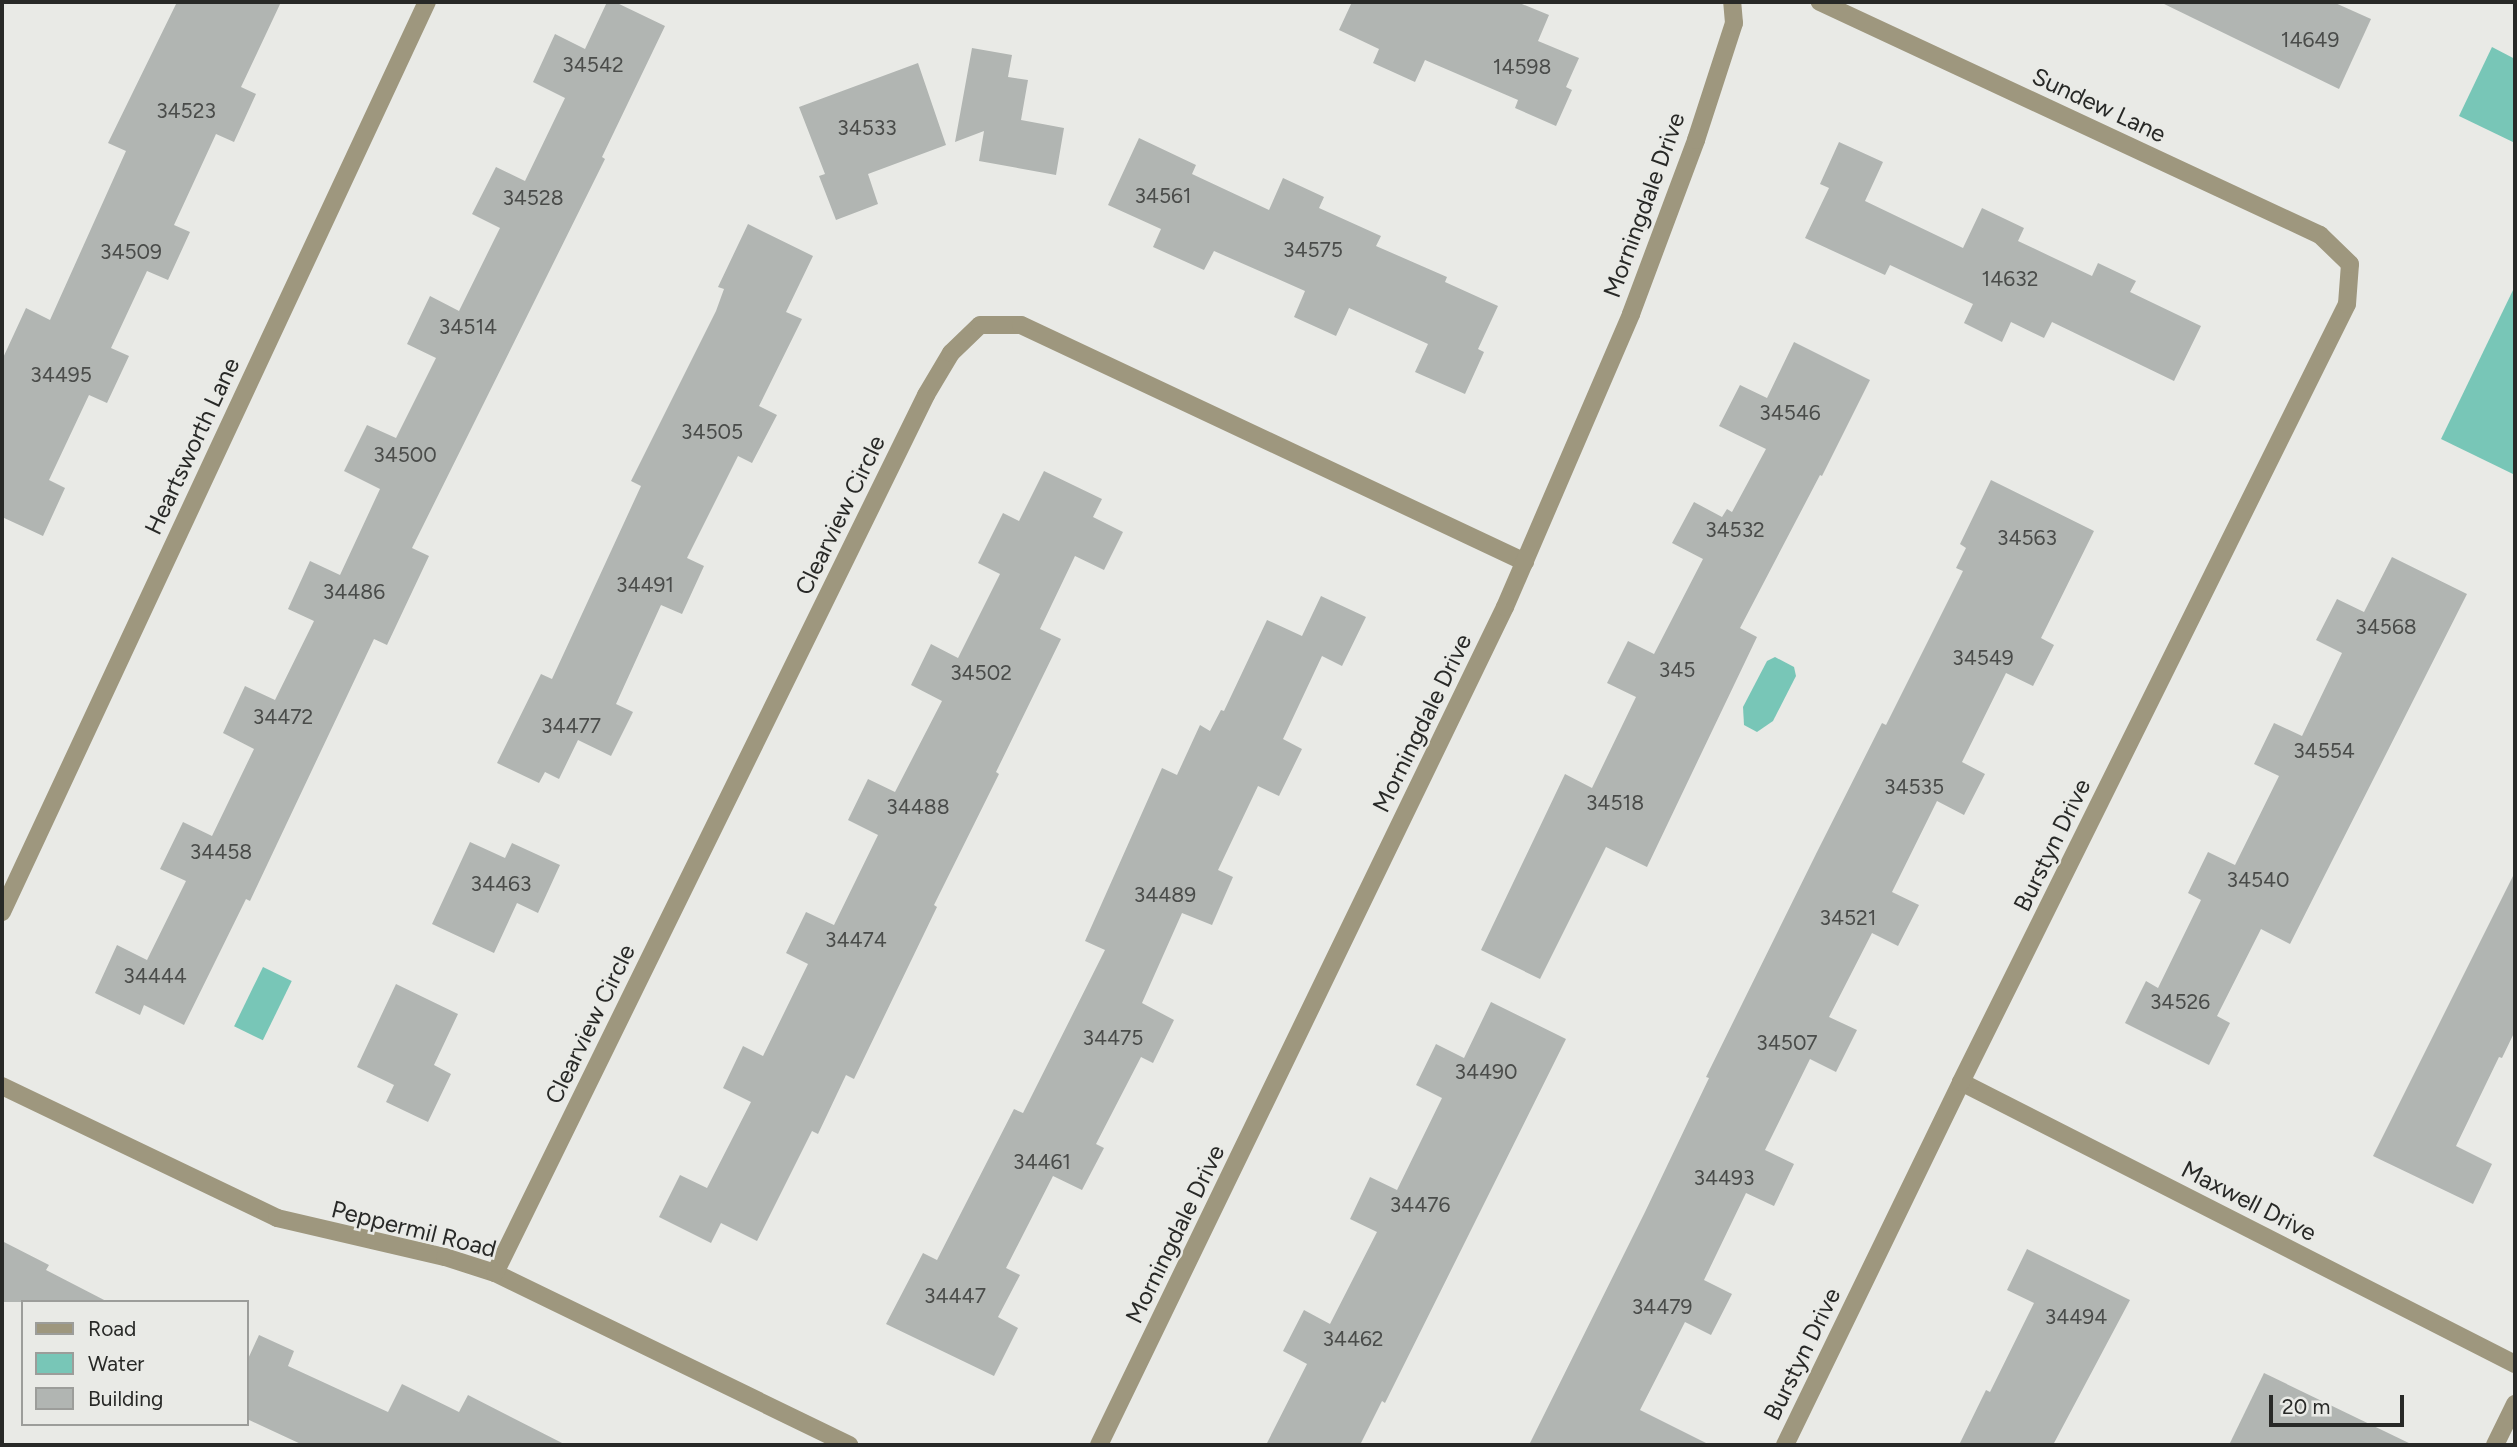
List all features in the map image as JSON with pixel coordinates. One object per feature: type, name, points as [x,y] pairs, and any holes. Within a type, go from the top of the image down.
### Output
[{"type":"street","name":"Heartsworth Lane","points":[[2,912],[427,2]]},
{"type":"street","name":"Morningdale Drive","points":[[1099,1445],[1525,562],[1631,314],[1696,140],[1734,23],[1732,2]]},
{"type":"street","name":"Sundew Lane","points":[[1820,2],[2320,235],[2350,264]]},
{"type":"street","name":"Burstyn Drive","points":[[1785,1445],[1961,1082],[2347,304],[2350,264]]},
{"type":"street","name":"Clearview Circle","points":[[495,1273],[926,395],[951,353],[980,325],[1021,325],[1525,562]]},
{"type":"street","name":"Maxwell Drive","points":[[1961,1082],[2515,1364]]},
{"type":"street","name":"Peppermil Road","points":[[2,1086],[277,1218],[445,1257],[495,1273],[849,1445]]},
{"type":"street","points":[[2495,1445],[2515,1404]]},
{"type":"water","points":[[2492,47],[2515,59],[2515,143],[2459,116]]},
{"type":"water","points":[[2515,286],[2515,470],[2513,474],[2441,439]]},
{"type":"water","points":[[1775,657],[1794,667],[1796,676],[1773,721],[1757,732],[1744,725],[1743,707],[1767,661]]},
{"type":"water","points":[[263,967],[292,981],[263,1040],[234,1026]]},
{"type":"building","points":[[177,2],[281,2],[241,87],[256,94],[234,142],[216,134],[174,225],[190,232],[168,280],[147,271],[111,348],[129,356],[107,403],[89,395],[49,480],[65,488],[43,536],[2,517],[2,360],[26,308],[50,320],[126,151],[108,143]]},
{"type":"building","points":[[607,2],[615,2],[665,26],[602,157],[605,159],[412,548],[429,556],[387,645],[374,639],[250,901],[246,899],[184,1025],[144,1005],[140,1015],[95,993],[117,945],[147,960],[186,881],[160,869],[183,822],[212,836],[254,749],[223,733],[245,686],[275,700],[314,621],[288,609],[310,561],[340,575],[380,489],[344,471],[367,425],[396,438],[436,358],[407,344],[430,296],[459,311],[500,228],[472,214],[496,167],[525,181],[565,98],[533,82],[555,34],[585,49]]},
{"type":"building","points":[[1352,2],[1517,2],[1549,15],[1538,41],[1579,58],[1566,87],[1572,90],[1556,126],[1515,108],[1518,100],[1425,60],[1415,82],[1373,63],[1379,49],[1339,30]]},
{"type":"building","points":[[2160,2],[2333,2],[2371,19],[2339,89]]},
{"type":"building","points":[[972,48],[1012,55],[1008,77],[1028,80],[1021,120],[1064,128],[1056,175],[979,161],[984,131],[955,142]]},
{"type":"building","points":[[918,63],[946,145],[868,174],[878,204],[836,220],[819,176],[825,174],[799,107]]},
{"type":"building","points":[[1139,138],[1196,165],[1192,174],[1269,210],[1283,178],[1324,197],[1319,208],[1381,236],[1376,246],[1447,277],[1445,282],[1498,306],[1478,349],[1484,352],[1465,394],[1415,372],[1428,344],[1349,308],[1336,336],[1294,317],[1305,291],[1214,251],[1204,270],[1153,247],[1161,229],[1108,205]]},
{"type":"building","points":[[1839,142],[1883,162],[1865,201],[1963,248],[1982,208],[2024,228],[2018,241],[2092,276],[2098,263],[2136,281],[2130,292],[2201,326],[2174,381],[2052,322],[2044,338],[2011,322],[2002,342],[1964,323],[1973,304],[1890,265],[1885,275],[1805,238],[1829,188],[1820,184]]},
{"type":"building","points":[[748,224],[813,256],[786,312],[802,319],[759,406],[777,415],[752,463],[738,456],[687,558],[704,566],[682,614],[661,605],[616,704],[633,712],[611,756],[578,740],[559,779],[545,772],[539,783],[497,763],[541,674],[552,679],[641,486],[631,481],[716,311],[724,289],[718,287]]},
{"type":"building","points":[[1794,342],[1870,380],[1740,628],[1757,637],[1647,867],[1606,847],[1540,979],[1481,950],[1565,774],[1592,788],[1636,697],[1607,683],[1628,641],[1654,654],[1703,559],[1672,543],[1694,502],[1722,517],[1727,509],[1732,512],[1766,449],[1719,426],[1740,385],[1767,398]]},
{"type":"building","points":[[1044,471],[1102,499],[1093,517],[1123,532],[1104,570],[1075,556],[1040,629],[1061,639],[996,772],[999,774],[934,905],[937,907],[854,1079],[846,1075],[818,1134],[812,1131],[757,1241],[721,1223],[711,1243],[659,1217],[680,1175],[707,1188],[751,1102],[723,1088],[743,1046],[763,1056],[808,964],[786,953],[806,912],[834,925],[878,835],[848,820],[868,779],[895,792],[942,701],[911,685],[931,644],[958,658],[1000,574],[978,563],[1003,513],[1019,521]]},
{"type":"building","points":[[1991,480],[2094,531],[2041,638],[2054,645],[2033,686],[2006,673],[1962,762],[1985,774],[1964,815],[1937,801],[1892,892],[1919,905],[1898,946],[1872,933],[1829,1017],[1857,1030],[1836,1072],[1810,1059],[1765,1150],[1794,1164],[1774,1206],[1746,1193],[1704,1280],[1732,1294],[1711,1335],[1685,1322],[1640,1410],[1710,1445],[1529,1445],[1645,1212],[1709,1078],[1706,1077],[1816,854],[1882,723],[1886,725],[1963,571],[1956,568],[1966,548],[1960,544]]},
{"type":"building","points":[[2392,557],[2467,594],[2290,944],[2261,929],[2217,1016],[2230,1023],[2209,1065],[2125,1023],[2146,981],[2158,988],[2201,900],[2188,893],[2208,852],[2235,865],[2279,776],[2254,764],[2274,723],[2302,736],[2342,653],[2316,640],[2337,599],[2364,612]]},
{"type":"building","points":[[1321,596],[1366,617],[1342,666],[1322,656],[1283,739],[1302,749],[1279,796],[1258,786],[1218,870],[1233,877],[1212,925],[1182,913],[1142,1003],[1174,1020],[1153,1063],[1141,1057],[1096,1144],[1104,1148],[1082,1190],[1053,1176],[1006,1268],[1020,1275],[998,1317],[1018,1328],[994,1376],[886,1324],[923,1253],[937,1260],[1014,1109],[1023,1113],[1105,950],[1085,941],[1162,768],[1177,775],[1200,725],[1210,731],[1221,710],[1224,711],[1267,620],[1302,636]]},
{"type":"building","points":[[470,842],[505,858],[512,843],[560,865],[538,913],[517,903],[494,953],[432,924]]},
{"type":"building","points":[[2515,872],[2515,1031],[2502,1058],[2499,1057],[2456,1146],[2492,1164],[2473,1204],[2373,1156]]},
{"type":"building","points":[[396,984],[458,1014],[434,1065],[451,1074],[428,1122],[386,1102],[394,1085],[357,1067]]},
{"type":"building","points":[[1491,1002],[1566,1039],[1385,1403],[1382,1401],[1360,1445],[1266,1445],[1307,1364],[1283,1351],[1304,1310],[1330,1324],[1377,1232],[1350,1219],[1370,1177],[1397,1190],[1442,1098],[1416,1085],[1436,1044],[1464,1058]]},
{"type":"building","points":[[2,1241],[49,1265],[46,1270],[104,1300],[21,1300],[2,1302]]},
{"type":"building","points":[[2027,1249],[2130,1300],[2053,1445],[1959,1445],[1986,1390],[1990,1392],[2034,1303],[2007,1290]]},
{"type":"building","points":[[259,1335],[294,1351],[288,1366],[388,1412],[402,1384],[459,1412],[468,1395],[566,1445],[303,1445],[248,1419],[248,1359]]},
{"type":"building","points":[[2264,1373],[2413,1445],[2229,1445]]}]
